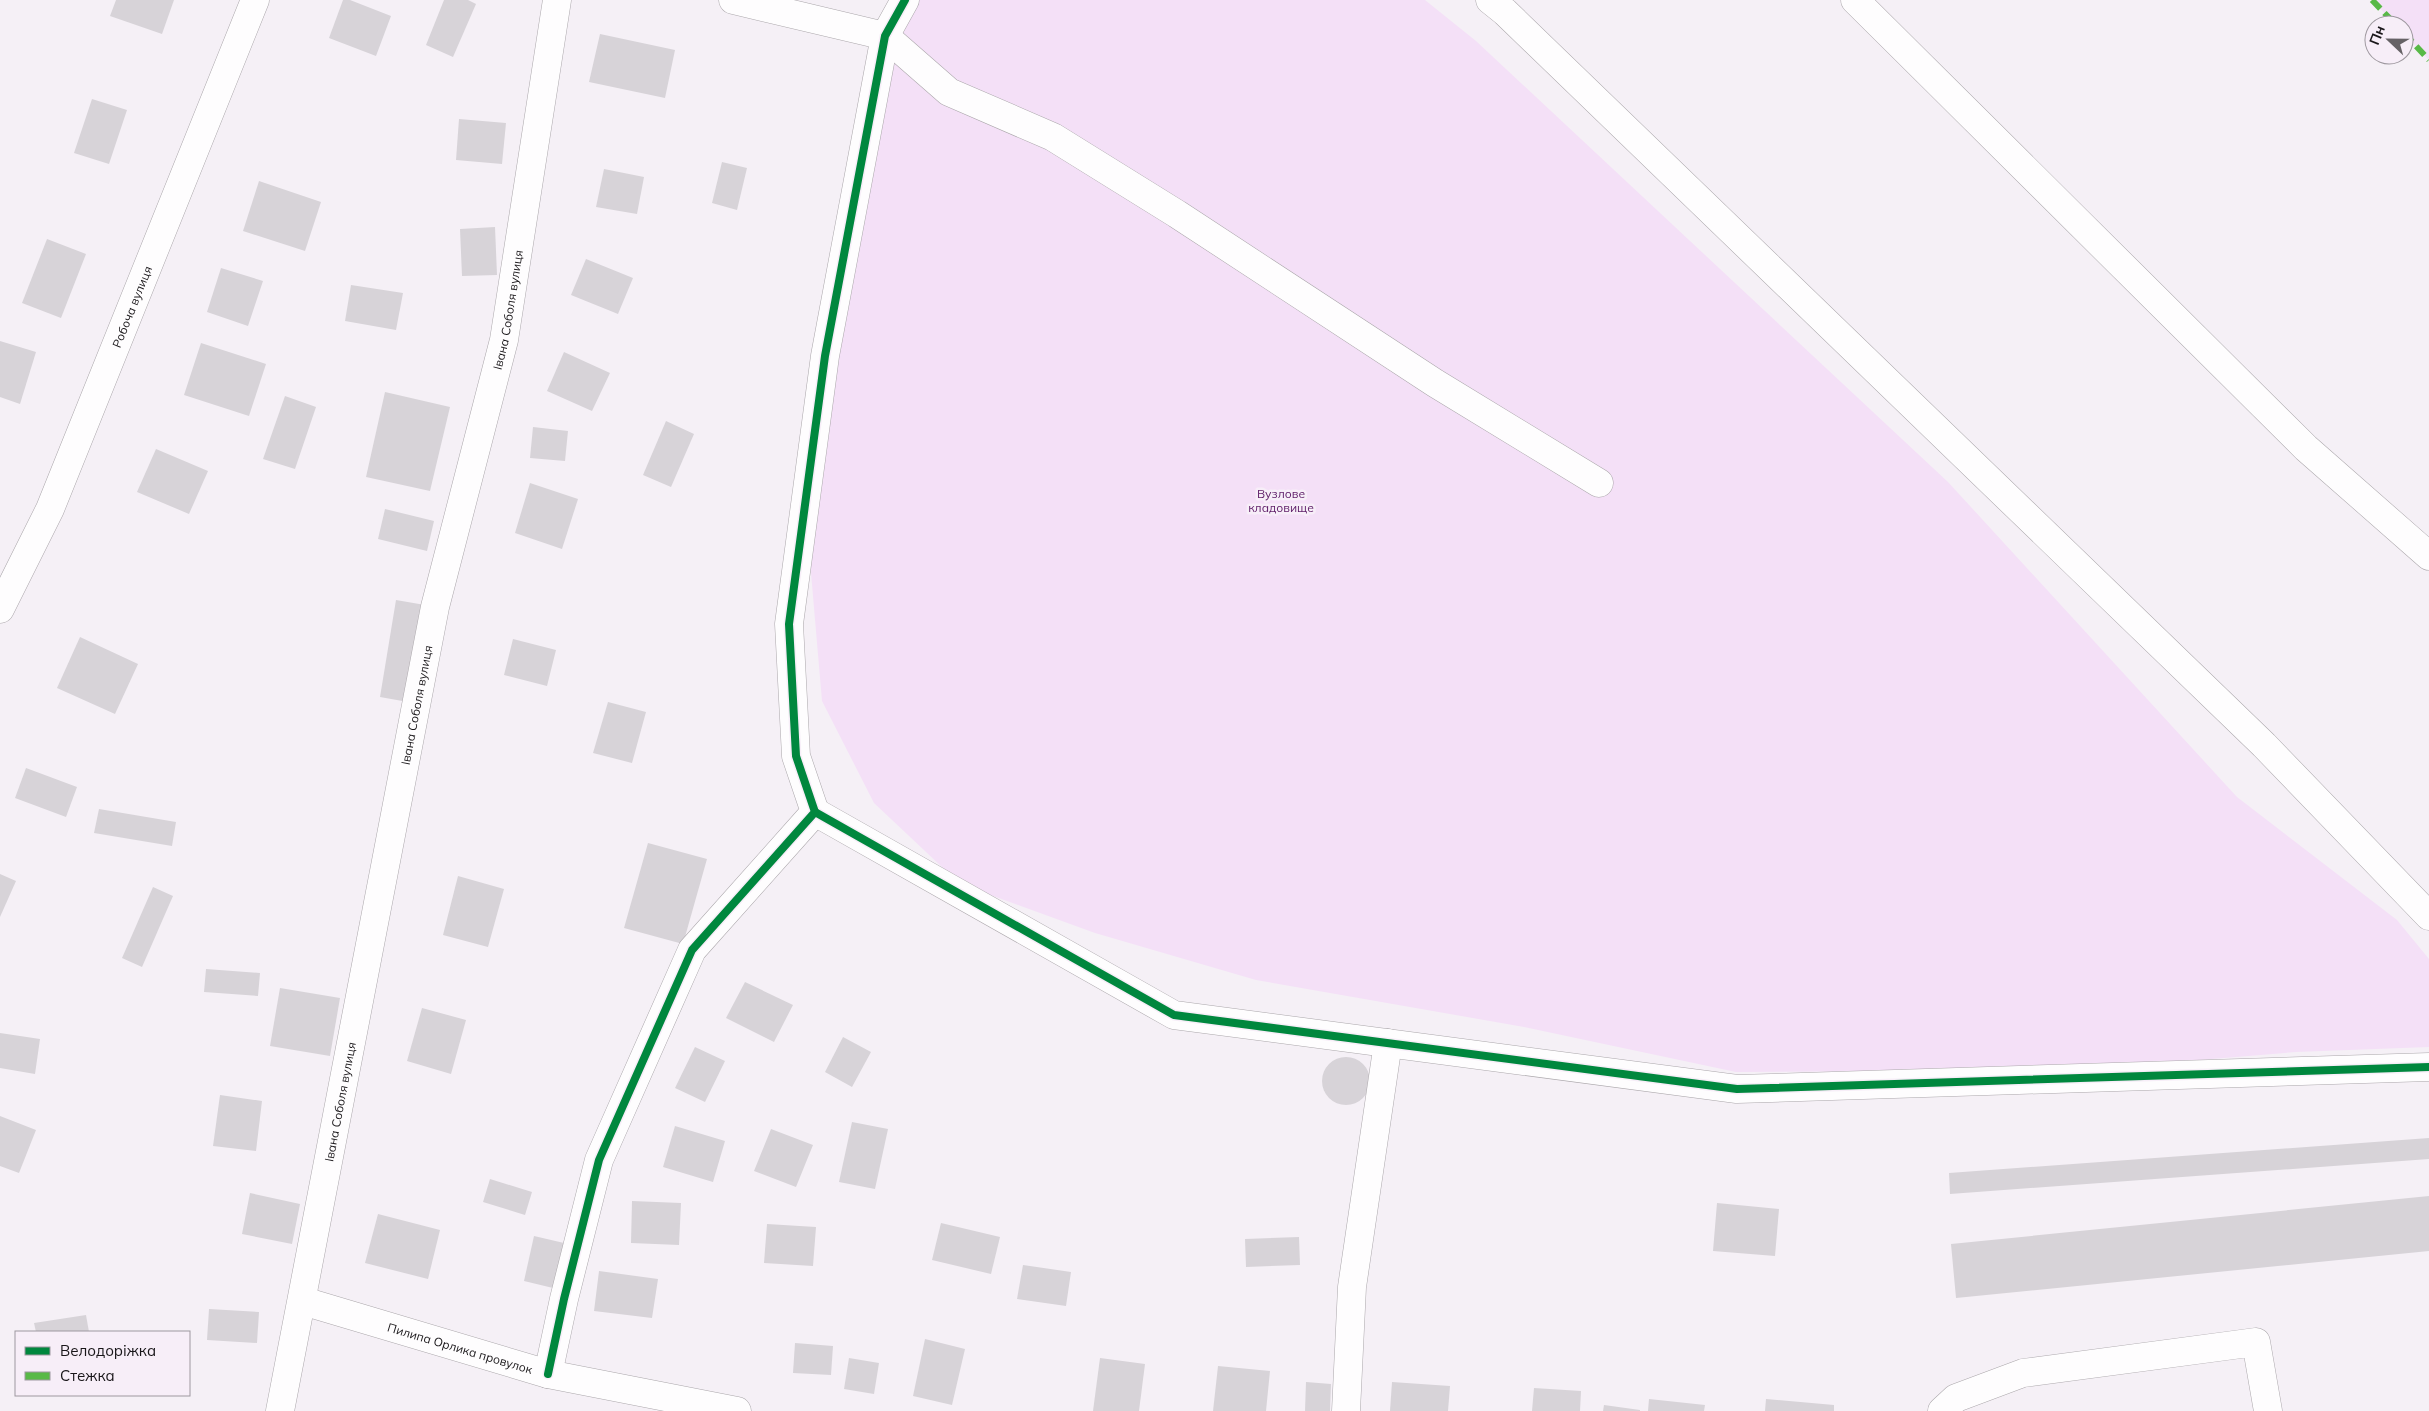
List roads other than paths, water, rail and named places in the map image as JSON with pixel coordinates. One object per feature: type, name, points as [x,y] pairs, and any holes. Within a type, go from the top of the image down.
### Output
[{"type":"street","name":"Робоча вулиця","points":[[0,609],[50,509],[256,0]]},
{"type":"street","name":"Івана Соболя вулиця","points":[[280,1411],[435,608],[504,340],[557,0]]},
{"type":"street","points":[[733,0],[885,36],[949,92],[1052,137],[1177,214],[1435,383],[1599,483]]},
{"type":"street","points":[[905,0],[885,36],[825,356],[789,624],[796,756],[815,812],[1174,1015],[1737,1089],[2429,1067]]},
{"type":"street","points":[[1490,0],[1505,12],[2264,745],[2429,916]]},
{"type":"street","points":[[1855,0],[2306,448],[2429,556]]},
{"type":"street","points":[[548,1374],[564,1299],[599,1160],[692,950],[815,812]]},
{"type":"street","points":[[1346,1411],[1352,1287],[1388,1044]]},
{"type":"street","name":"Пилипа Орлика провулок","points":[[302,1301],[548,1374],[737,1411]]},
{"type":"street","points":[[1942,1411],[1956,1398],[2023,1373],[2256,1342],[2268,1411]]},
{"type":"park label","name":"Вузлове кладовище","points":[[1281,500]]}]
